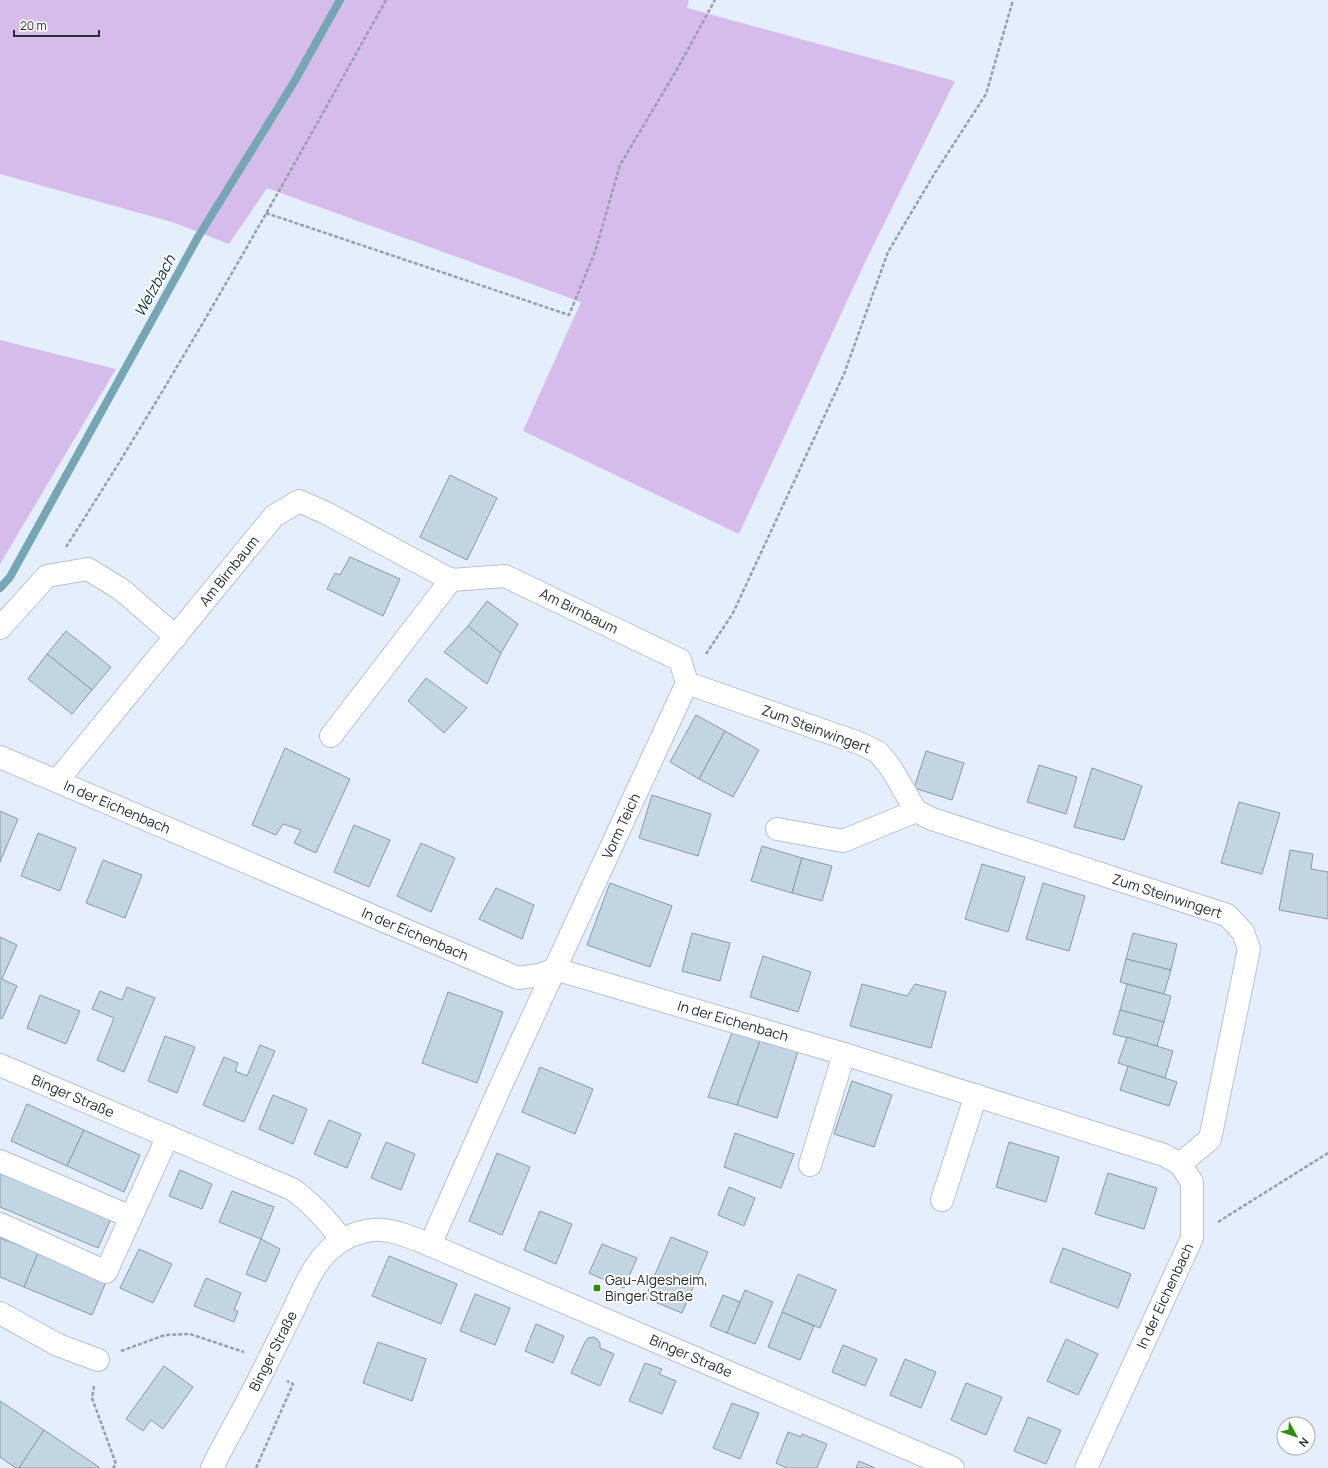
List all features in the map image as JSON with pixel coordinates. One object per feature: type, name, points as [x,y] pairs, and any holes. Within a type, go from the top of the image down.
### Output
[{"type":"street","name":"Am Birnbaum","points":[[56,781],[274,516],[299,501],[326,513],[451,580],[505,576],[680,660],[687,683]]},
{"type":"street","points":[[0,628],[47,576],[88,569],[122,590],[176,637]]},
{"type":"street","points":[[331,736],[451,580]]},
{"type":"street","name":"Zum Steinwingert","points":[[687,683],[859,743],[878,752],[891,768],[916,811],[932,819],[1227,915],[1244,932],[1249,949],[1210,1139],[1180,1164]]},
{"type":"street","name":"Vorm Teich","points":[[430,1245],[503,1081],[687,683]]},
{"type":"street","name":"In der Eichenbach","points":[[0,757],[518,978],[540,975],[555,969],[844,1054],[976,1095],[1164,1155],[1180,1164],[1192,1182],[1192,1238],[1086,1468]]},
{"type":"street","points":[[777,829],[843,842],[916,811]]},
{"type":"street","points":[[810,1165],[844,1054]]},
{"type":"street","name":"Binger Straße","points":[[0,1065],[292,1189],[319,1212],[342,1240]]},
{"type":"street","points":[[942,1200],[976,1095]]},
{"type":"street","points":[[0,1224],[106,1272],[168,1136]]},
{"type":"street","points":[[0,1161],[131,1217]]},
{"type":"street","name":"Binger Straße","points":[[212,1468],[324,1254],[342,1240],[351,1236],[368,1231],[383,1229],[398,1232],[430,1245],[953,1468]]},
{"type":"street","points":[[0,1313],[58,1346],[98,1360]]},
{"type":"path","points":[[47,576],[86,516],[168,381],[266,213],[386,0]]},
{"type":"path","points":[[266,213],[569,315],[595,252],[620,165],[676,71],[715,0]]},
{"type":"path","points":[[687,683],[733,613],[788,496],[844,374],[888,252],[933,176],[986,94],[1013,0]]},
{"type":"path","points":[[1192,1238],[1328,1153]]},
{"type":"path","points":[[113,1468],[116,1464],[92,1398],[98,1360],[165,1335],[190,1334],[266,1366],[293,1384],[256,1468]]},
{"type":"shaded area","points":[[0,0],[689,0],[687,8],[955,81],[868,256],[739,534],[523,431],[581,302],[267,188],[229,244],[172,222],[0,174]]},
{"type":"shaded area","points":[[0,340],[116,369],[0,564]]},
{"type":"building","points":[[450,475],[497,498],[467,560],[420,537]]},
{"type":"building","points":[[350,557],[400,579],[383,616],[327,589],[335,573],[340,575]]},
{"type":"building","points":[[487,601],[518,624],[501,653],[468,626]]},
{"type":"building","points":[[468,626],[501,653],[487,684],[444,652]]},
{"type":"building","points":[[66,631],[111,667],[92,690],[47,654]]},
{"type":"building","points":[[47,654],[92,690],[72,714],[28,679]]},
{"type":"building","points":[[426,678],[467,708],[444,733],[408,701]]},
{"type":"building","points":[[696,715],[725,731],[699,779],[670,762]]},
{"type":"building","points":[[725,731],[759,750],[733,797],[699,779]]},
{"type":"building","points":[[285,748],[350,779],[316,853],[294,843],[301,830],[283,824],[276,835],[252,825]]},
{"type":"building","points":[[926,751],[964,763],[952,800],[914,788]]},
{"type":"building","points":[[1039,765],[1077,777],[1066,814],[1027,802]]},
{"type":"building","points":[[1092,768],[1142,786],[1124,840],[1074,827]]},
{"type":"building","points":[[652,795],[711,814],[698,856],[639,838]]},
{"type":"building","points":[[1239,802],[1280,813],[1262,874],[1221,863]]},
{"type":"building","points":[[0,811],[18,819],[0,862]]},
{"type":"building","points":[[354,825],[390,840],[369,887],[334,872]]},
{"type":"building","points":[[38,833],[76,848],[60,891],[21,876]]},
{"type":"building","points":[[421,843],[455,858],[431,912],[397,896]]},
{"type":"building","points":[[762,846],[802,858],[792,893],[751,881]]},
{"type":"building","points":[[1290,850],[1313,854],[1311,869],[1328,872],[1328,919],[1279,910]]},
{"type":"building","points":[[802,858],[832,866],[822,901],[792,893]]},
{"type":"building","points":[[103,860],[142,875],[125,918],[86,903]]},
{"type":"building","points":[[982,864],[1025,877],[1008,932],[965,919]]},
{"type":"building","points":[[610,883],[672,906],[650,967],[587,945]]},
{"type":"building","points":[[1043,883],[1085,896],[1069,951],[1026,939]]},
{"type":"building","points":[[496,888],[534,905],[522,939],[479,919]]},
{"type":"building","points":[[692,933],[730,943],[720,981],[682,971]]},
{"type":"building","points":[[1133,933],[1177,944],[1171,970],[1126,959]]},
{"type":"building","points":[[0,937],[17,945],[2,979],[17,986],[2,1019],[0,1018]]},
{"type":"building","points":[[763,956],[811,972],[798,1012],[750,997]]},
{"type":"building","points":[[1126,959],[1171,970],[1164,994],[1120,982]]},
{"type":"building","points":[[862,984],[907,996],[915,984],[946,992],[931,1048],[850,1026]]},
{"type":"building","points":[[1127,984],[1171,996],[1164,1022],[1120,1010]]},
{"type":"building","points":[[127,987],[155,998],[124,1072],[97,1060],[114,1018],[92,1009],[100,991],[122,1000]]},
{"type":"building","points":[[448,992],[503,1012],[477,1083],[422,1063]]},
{"type":"building","points":[[40,995],[80,1011],[66,1044],[27,1028]]},
{"type":"building","points":[[1120,1010],[1164,1022],[1157,1046],[1113,1034]]},
{"type":"building","points":[[734,1027],[762,1035],[737,1105],[708,1097]]},
{"type":"building","points":[[762,1035],[800,1045],[777,1118],[737,1105]]},
{"type":"building","points":[[165,1036],[195,1047],[177,1093],[148,1081]]},
{"type":"building","points":[[1127,1037],[1173,1051],[1165,1078],[1118,1063]]},
{"type":"building","points":[[260,1045],[275,1051],[244,1122],[203,1105],[224,1057],[238,1063],[235,1071],[247,1076]]},
{"type":"building","points":[[1128,1066],[1177,1082],[1169,1106],[1120,1090]]},
{"type":"building","points":[[540,1067],[593,1089],[575,1134],[522,1112]]},
{"type":"building","points":[[852,1081],[892,1095],[874,1147],[834,1134]]},
{"type":"building","points":[[273,1095],[307,1109],[293,1144],[259,1129]]},
{"type":"building","points":[[27,1104],[84,1130],[67,1166],[11,1141]]},
{"type":"building","points":[[329,1120],[361,1134],[347,1168],[314,1154]]},
{"type":"building","points":[[84,1130],[140,1155],[124,1192],[67,1166]]},
{"type":"building","points":[[735,1133],[794,1154],[781,1188],[724,1167]]},
{"type":"building","points":[[386,1142],[415,1154],[401,1190],[371,1178]]},
{"type":"building","points":[[1009,1142],[1059,1157],[1046,1202],[996,1187]]},
{"type":"building","points":[[497,1153],[530,1167],[502,1235],[469,1221]]},
{"type":"building","points":[[180,1170],[212,1184],[202,1209],[169,1196]]},
{"type":"building","points":[[0,1173],[111,1219],[98,1248],[0,1207]]},
{"type":"building","points":[[1108,1173],[1157,1188],[1144,1229],[1095,1214]]},
{"type":"building","points":[[729,1187],[755,1198],[744,1226],[718,1215]]},
{"type":"building","points":[[232,1191],[274,1207],[261,1239],[219,1222]]},
{"type":"building","points":[[540,1211],[572,1224],[556,1264],[524,1250]]},
{"type":"building","points":[[671,1237],[708,1252],[682,1313],[645,1298]]},
{"type":"building","points":[[0,1238],[38,1253],[24,1287],[0,1277]]},
{"type":"building","points":[[261,1239],[280,1249],[266,1282],[246,1274]]},
{"type":"building","points":[[602,1244],[637,1258],[624,1288],[589,1273]]},
{"type":"building","points":[[1063,1248],[1131,1274],[1118,1308],[1050,1282]]},
{"type":"building","points":[[139,1249],[172,1264],[153,1303],[120,1288]]},
{"type":"building","points":[[38,1253],[106,1282],[92,1315],[24,1287]]},
{"type":"building","points":[[389,1256],[457,1284],[441,1324],[372,1296]]},
{"type":"building","points":[[798,1274],[836,1290],[820,1328],[782,1312]]},
{"type":"building","points":[[206,1278],[241,1293],[234,1310],[238,1311],[234,1322],[194,1306]]},
{"type":"building","points":[[745,1290],[773,1302],[755,1344],[727,1333]]},
{"type":"building","points":[[475,1294],[510,1308],[495,1345],[460,1331]]},
{"type":"building","points":[[723,1295],[740,1302],[727,1333],[710,1326]]},
{"type":"building","points":[[782,1312],[814,1326],[800,1360],[768,1347]]},
{"type":"building","points":[[536,1324],[564,1336],[553,1363],[525,1351]]},
{"type":"building","points":[[593,1337],[600,1343],[600,1348],[614,1354],[600,1386],[571,1373],[585,1342],[588,1338]]},
{"type":"building","points":[[1066,1339],[1098,1354],[1078,1395],[1047,1381]]},
{"type":"building","points":[[378,1342],[426,1359],[412,1401],[363,1383]]},
{"type":"building","points":[[843,1345],[877,1359],[865,1386],[832,1372]]},
{"type":"building","points":[[905,1359],[936,1372],[921,1408],[890,1395]]},
{"type":"building","points":[[645,1363],[662,1369],[659,1374],[676,1381],[662,1414],[629,1401]]},
{"type":"building","points":[[164,1366],[193,1387],[163,1429],[151,1420],[143,1431],[126,1419]]},
{"type":"building","points":[[966,1383],[1002,1397],[986,1435],[951,1420]]},
{"type":"building","points":[[0,1401],[44,1430],[19,1468],[16,1468],[0,1457]]},
{"type":"building","points":[[732,1403],[759,1413],[740,1459],[713,1448]]},
{"type":"building","points":[[1028,1417],[1061,1430],[1046,1464],[1014,1451]]},
{"type":"building","points":[[44,1430],[99,1467],[19,1468]]},
{"type":"building","points":[[788,1432],[801,1437],[802,1434],[827,1444],[817,1468],[787,1468],[776,1463]]},
{"type":"building","points":[[859,1461],[875,1468],[856,1468]]},
{"type":"waterway","name":"Welzbach","points":[[0,588],[10,577],[198,237],[294,82],[340,0]]},
{"type":"place","name":"Gau-Algesheim, Binger Straße","points":[[597,1288]]}]
